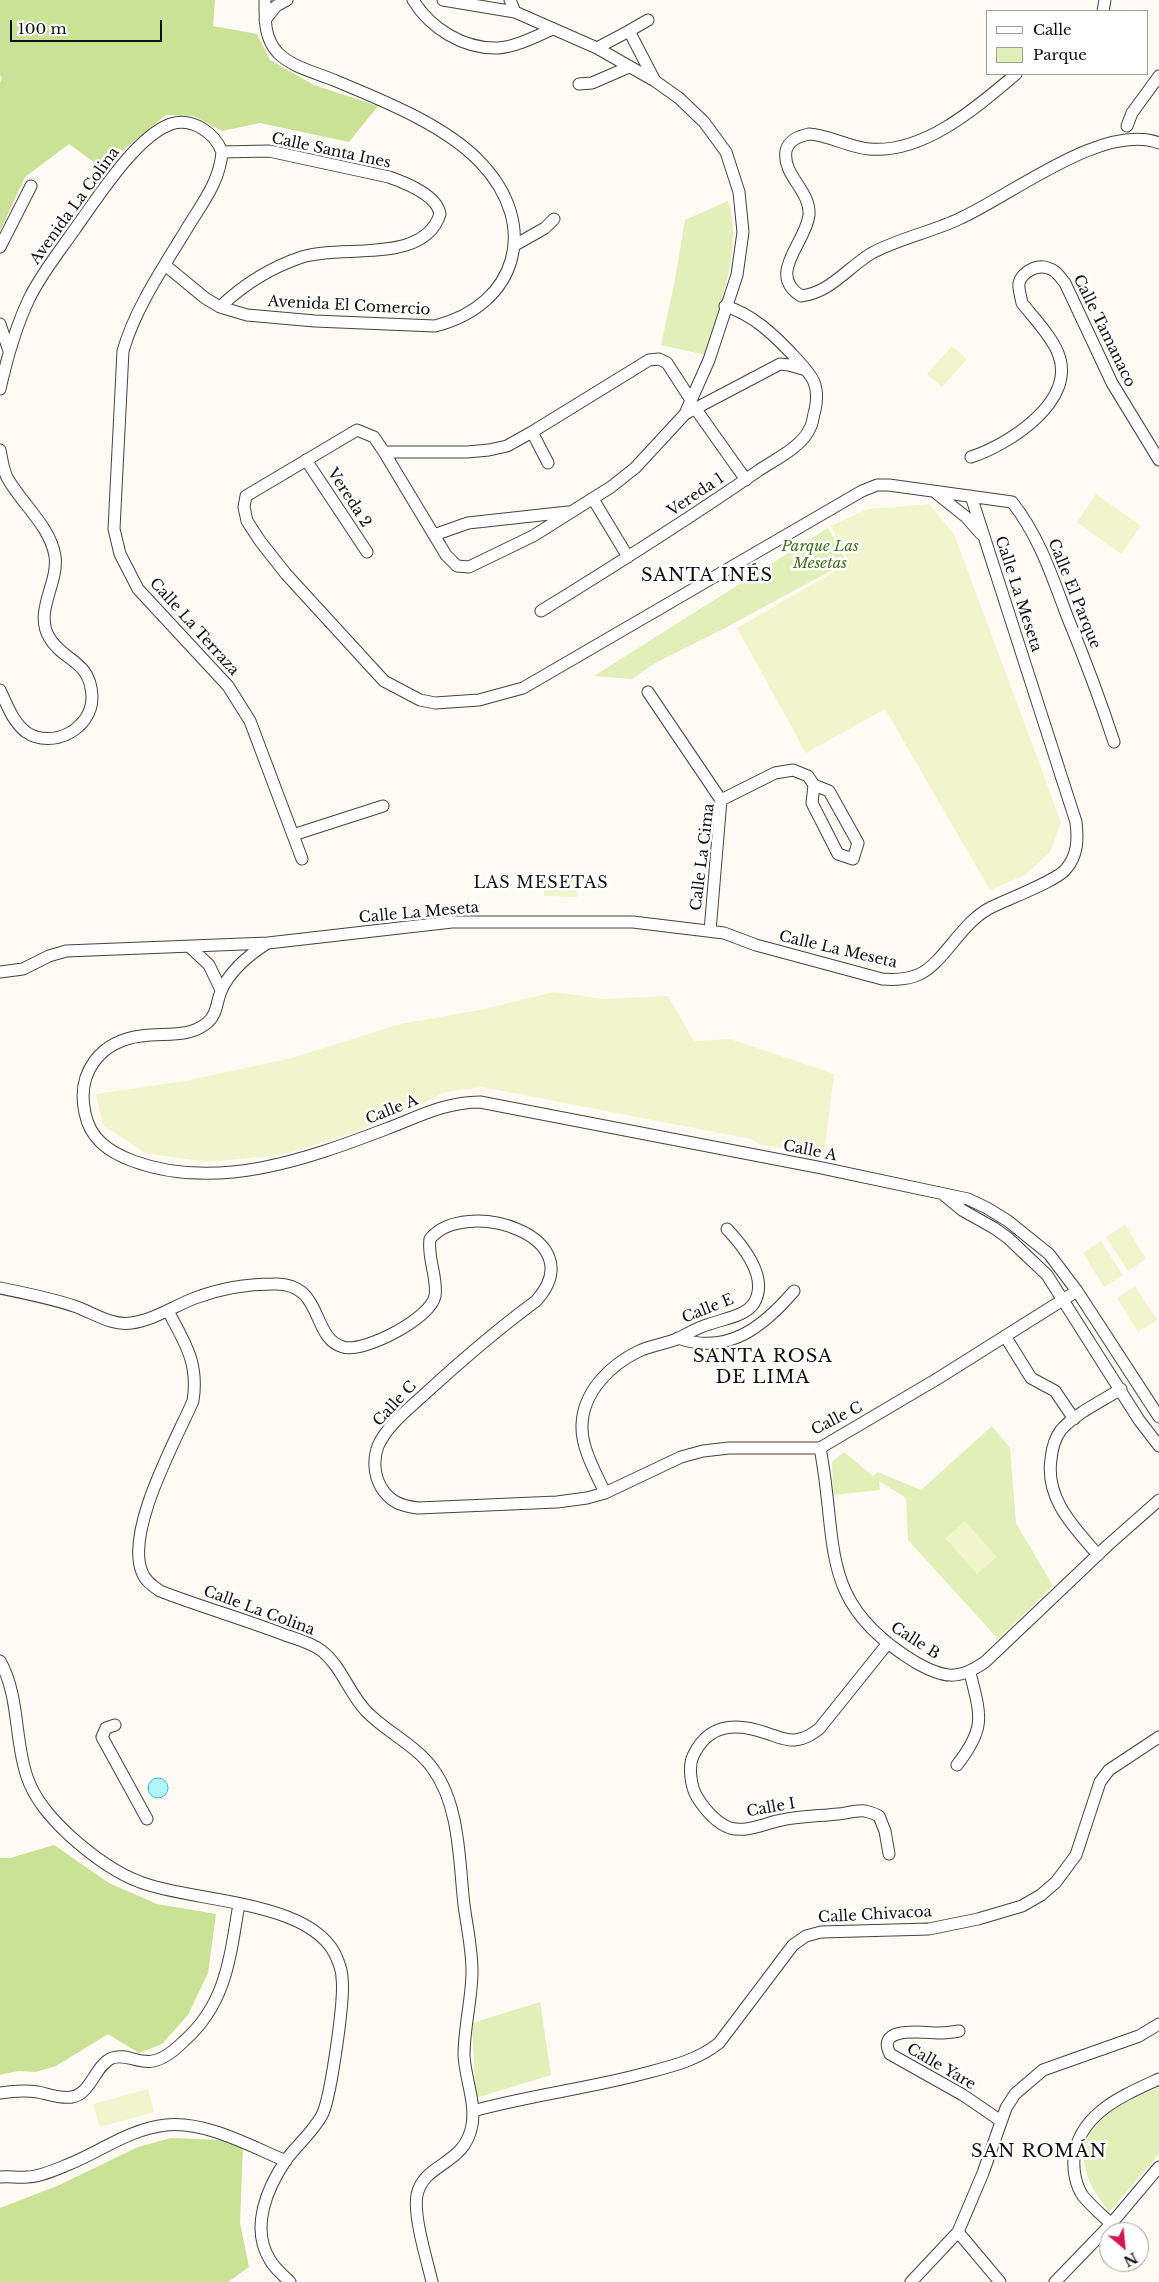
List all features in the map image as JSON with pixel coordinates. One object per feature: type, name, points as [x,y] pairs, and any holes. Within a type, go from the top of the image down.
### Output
[{"type":"street","name":"Avenida El Comercio","points":[[165,265],[184,284],[220,306],[248,315],[281,319],[435,326],[453,322],[484,303],[504,276],[515,244],[516,234],[508,205],[494,179],[481,162],[436,129],[401,110],[287,60],[270,43],[265,20],[266,0]]},
{"type":"street","points":[[265,20],[276,6],[287,0]]},
{"type":"street","points":[[413,0],[422,15],[441,32],[475,45],[498,48],[554,29]]},
{"type":"street","points":[[306,460],[357,430],[374,437],[446,555],[457,566],[469,567],[533,536],[592,499],[635,468],[690,407],[709,360],[725,306],[737,275],[743,232],[739,192],[733,171],[726,152],[704,122],[679,98],[655,81],[597,48],[515,12],[443,0]]},
{"type":"street","points":[[510,0],[515,12]]},
{"type":"street","points":[[597,48],[648,20]]},
{"type":"street","points":[[630,31],[655,81]]},
{"type":"street","points":[[579,84],[592,83],[629,66]]},
{"type":"street","points":[[1015,75],[971,111],[934,133],[904,146],[890,149],[861,148],[809,134],[802,135],[790,144],[786,150],[788,166],[806,196],[809,214],[804,233],[787,270],[787,278],[795,292],[801,296],[819,292],[871,254],[891,244],[949,224],[973,213],[1094,147],[1128,139],[1159,143]]},
{"type":"street","points":[[1126,126],[1132,113],[1159,76]]},
{"type":"street","name":"Avenida La Colina","points":[[0,389],[9,351],[19,321],[44,273],[115,172],[130,155],[159,131],[170,124],[181,122],[192,124],[212,135],[222,152]]},
{"type":"street","points":[[165,265],[217,179],[222,152]]},
{"type":"street","name":"Calle Santa Ines","points":[[220,306],[231,296],[261,276],[301,258],[318,253],[378,250],[408,244],[429,233],[435,226],[440,214],[435,201],[399,180],[389,177],[269,152],[222,152]]},
{"type":"street","points":[[0,246],[31,186]]},
{"type":"street","points":[[515,244],[545,228],[554,218]]},
{"type":"street","name":"Calle La Terraza","points":[[165,265],[152,286],[127,336],[123,351],[114,529],[120,554],[138,589],[228,686],[245,713],[257,736],[302,859]]},
{"type":"street","name":"Calle Tamanaco","points":[[972,457],[999,446],[1024,429],[1052,400],[1060,378],[1061,364],[1058,351],[1022,303],[1020,294],[1019,284],[1023,276],[1030,270],[1040,267],[1048,268],[1058,274],[1065,283],[1112,383],[1159,460]]},
{"type":"street","name":"Vereda 1","points":[[541,611],[746,480],[802,440],[810,429],[818,395],[814,382],[808,372],[774,334],[736,310],[725,306]]},
{"type":"street","points":[[0,324],[9,351]]},
{"type":"street","points":[[384,452],[489,450],[507,446],[649,360],[660,359],[667,363],[690,407],[746,480]]},
{"type":"street","points":[[690,407],[780,364],[799,367],[808,372]]},
{"type":"street","points":[[532,432],[548,464]]},
{"type":"street","points":[[0,450],[7,477],[39,522],[53,546],[56,567],[44,615],[49,637],[85,670],[92,696],[90,707],[76,728],[57,738],[45,739],[34,737],[19,725],[0,690]]},
{"type":"street","name":"Calle El Parque","points":[[306,460],[246,496],[244,507],[247,521],[286,574],[384,681],[420,700],[435,703],[479,700],[523,688],[862,490],[877,485],[889,484],[936,493],[1012,502],[1035,538],[1102,704],[1114,742]]},
{"type":"street","name":"Vereda 2","points":[[306,460],[367,552]]},
{"type":"street","points":[[936,493],[966,517],[984,537]]},
{"type":"street","name":"Calle La Meseta","points":[[268,943],[452,922],[633,922],[724,934],[756,946],[866,975],[901,980],[920,974],[935,962],[967,924],[986,910],[1059,876],[1066,869],[1077,844],[1076,822],[970,496]]},
{"type":"street","points":[[592,499],[628,557]]},
{"type":"street","points":[[434,535],[477,521],[570,512]]},
{"type":"street","points":[[648,692],[721,800]]},
{"type":"street","name":"Calle La Cima","points":[[710,931],[721,800],[775,773],[793,770],[808,776],[814,785],[829,791],[852,831],[858,843],[853,859],[838,854],[812,803],[814,785]]},
{"type":"street","points":[[293,835],[383,806]]},
{"type":"street","points":[[0,972],[23,970],[49,956],[66,951],[268,943]]},
{"type":"street","name":"Calle A","points":[[268,943],[241,963],[230,976],[221,990],[215,1012],[209,1021],[200,1027],[180,1034],[142,1035],[128,1038],[102,1052],[91,1064],[82,1089],[84,1112],[94,1135],[112,1152],[143,1165],[172,1172],[202,1174],[243,1171],[279,1164],[332,1148],[451,1104],[480,1102],[830,1170],[968,1200],[987,1208],[1016,1226],[1049,1254],[1077,1291],[1159,1417]]},
{"type":"street","points":[[190,947],[209,965],[221,990]]},
{"type":"street","name":"Calle A","points":[[944,1195],[962,1210],[994,1228],[1022,1250],[1046,1275],[1121,1389],[1139,1420],[1159,1446]]},
{"type":"street","name":"Calle C","points":[[168,1311],[194,1298],[228,1289],[285,1283],[304,1292],[331,1339],[343,1347],[355,1347],[368,1344],[410,1323],[425,1312],[432,1303],[435,1294],[429,1248],[430,1239],[435,1233],[464,1222],[487,1222],[512,1227],[534,1237],[545,1248],[550,1270],[546,1290],[536,1301],[447,1374],[414,1404],[387,1433],[379,1445],[375,1459],[378,1482],[392,1501],[404,1507],[418,1508],[557,1502],[587,1498],[605,1493],[681,1457],[703,1451],[729,1448],[820,1448],[937,1379],[1077,1291]]},
{"type":"street","name":"Calle E","points":[[605,1493],[589,1456],[582,1427],[587,1397],[608,1373],[639,1351],[678,1338],[694,1328],[741,1314],[754,1304],[758,1290],[756,1275],[741,1244],[728,1229]]},
{"type":"street","points":[[0,1288],[75,1306],[117,1323],[131,1324],[168,1311]]},
{"type":"street","name":"Calle E","points":[[678,1338],[696,1344],[724,1341],[741,1336],[774,1315],[794,1291]]},
{"type":"street","name":"Calle La Colina","points":[[168,1311],[188,1349],[194,1367],[196,1384],[193,1401],[159,1476],[147,1508],[139,1541],[142,1572],[150,1584],[160,1592],[253,1622],[321,1650],[333,1662],[358,1704],[372,1718],[417,1752],[432,1768],[443,1786],[454,1816],[470,1949],[472,1970],[464,2055],[473,2111]]},
{"type":"street","points":[[1004,1336],[1031,1378],[1055,1391],[1074,1419]]},
{"type":"street","points":[[1098,1554],[1066,1517],[1056,1499],[1051,1483],[1050,1468],[1054,1444],[1062,1430],[1074,1419],[1121,1389]]},
{"type":"street","name":"Calle B","points":[[820,1448],[831,1535],[839,1576],[848,1597],[860,1617],[888,1643],[935,1672],[957,1676],[970,1672]]},
{"type":"street","points":[[957,1765],[969,1749],[979,1728],[980,1713],[970,1672],[1004,1646],[1098,1554],[1159,1500]]},
{"type":"street","name":"Calle I","points":[[888,1643],[819,1729],[809,1736],[797,1740],[785,1740],[747,1727],[732,1726],[718,1730],[705,1738],[691,1760],[691,1769],[694,1792],[701,1804],[718,1821],[730,1828],[741,1829],[781,1820],[864,1811],[879,1816],[885,1832],[889,1854]]},
{"type":"street","points":[[0,1661],[14,1702],[27,1776],[36,1796],[48,1814],[91,1853],[114,1869],[139,1882],[169,1891],[239,1904],[286,1916],[319,1932],[338,1960],[342,1978],[337,2030],[328,2091],[322,2114],[286,2161],[264,2205],[261,2220],[261,2232],[269,2259],[290,2282]]},
{"type":"street","points":[[115,1726],[106,1728],[102,1737],[147,1819]]},
{"type":"street","name":"Calle Chivacoa","points":[[473,2111],[608,2083],[687,2063],[705,2054],[719,2043],[793,1944],[806,1936],[821,1932],[884,1932],[929,1928],[978,1919],[1022,1906],[1041,1895],[1056,1882],[1076,1855],[1100,1782],[1109,1770],[1159,1737]]},
{"type":"street","points":[[0,2093],[14,2091],[36,2092],[72,2097],[82,2092],[100,2068],[111,2059],[124,2056],[138,2062],[154,2061],[176,2049],[202,2023],[213,2007],[226,1978],[239,1904]]},
{"type":"street","points":[[910,2282],[958,2232],[983,2173],[1006,2108],[1015,2094],[1043,2070],[1140,2036],[1159,2024]]},
{"type":"street","name":"Calle Yare","points":[[959,2031],[942,2033],[902,2032],[892,2036],[887,2048],[895,2058],[962,2095],[1001,2121]]},
{"type":"street","points":[[1109,2222],[1083,2196],[1076,2182],[1073,2166],[1079,2135],[1088,2122],[1106,2107],[1159,2079]]},
{"type":"street","points":[[432,2282],[418,2218],[417,2197],[420,2184],[428,2174],[442,2166],[462,2150],[472,2126],[473,2111]]},
{"type":"street","points":[[0,2177],[28,2178],[68,2165],[120,2138],[149,2128],[167,2125],[224,2134],[286,2161]]},
{"type":"street","points":[[1113,2222],[1159,2167]]},
{"type":"street","points":[[958,2232],[1000,2282]]},
{"type":"street","points":[[1055,2282],[1099,2236]]},
{"type":"green space","points":[[0,0],[215,0],[213,26],[257,34],[270,60],[314,85],[378,106],[349,142],[260,123],[222,131],[194,116],[166,115],[118,154],[98,165],[69,144],[25,177],[0,231],[0,83],[2,77],[0,76]]},
{"type":"green space","points":[[728,201],[732,218],[733,237],[728,278],[706,355],[661,345],[685,220]]},
{"type":"green space","points":[[952,346],[967,359],[942,387],[927,374]]},
{"type":"green space","points":[[1096,494],[1141,526],[1121,554],[1077,522]]},
{"type":"green space","points":[[929,504],[954,534],[1061,822],[1050,852],[1025,875],[990,890],[885,709],[806,753],[737,628],[849,563],[831,526],[868,509]]},
{"type":"green space","name":"Parque Las Mesetas","points":[[828,528],[847,562],[727,627],[655,663],[632,679],[594,676]]},
{"type":"green space","points":[[545,878],[577,880],[577,897],[544,896]]},
{"type":"green space","points":[[554,992],[604,999],[668,996],[694,1041],[730,1039],[834,1074],[824,1155],[761,1145],[751,1139],[482,1087],[445,1092],[398,1115],[347,1135],[282,1155],[206,1162],[145,1153],[103,1125],[96,1094],[185,1081],[292,1058],[400,1024],[485,1009]]},
{"type":"green space","points":[[1125,1225],[1146,1259],[1128,1271],[1106,1237]]},
{"type":"green space","points":[[1101,1241],[1123,1275],[1104,1287],[1083,1253]]},
{"type":"green space","points":[[1135,1286],[1157,1320],[1138,1332],[1117,1298]]},
{"type":"green space","points":[[992,1426],[1010,1448],[1016,1523],[1053,1586],[998,1639],[908,1540],[906,1498],[879,1481],[880,1490],[833,1495],[832,1462],[844,1452],[873,1476],[878,1472],[921,1490]]},
{"type":"green space","points":[[965,1521],[997,1557],[977,1574],[945,1538]]},
{"type":"green space","points":[[54,1845],[109,1883],[157,1904],[216,1914],[208,1973],[188,2015],[162,2044],[139,2053],[108,2034],[56,2066],[35,2072],[18,2071],[0,2075],[0,1858],[10,1858]]},
{"type":"green space","points":[[540,2002],[551,2075],[476,2098],[472,2023]]},
{"type":"green space","points":[[1159,2087],[1159,2154],[1109,2212],[1097,2195],[1087,2174],[1082,2145],[1098,2123],[1118,2106]]},
{"type":"green space","points":[[148,2089],[154,2112],[100,2127],[93,2104]]},
{"type":"green space","points":[[171,2138],[220,2140],[243,2146],[240,2223],[249,2267],[228,2282],[0,2282],[0,2208],[57,2186],[138,2147]]},
{"type":"water","points":[[154,1778],[162,1778],[168,1784],[168,1792],[162,1798],[154,1798],[148,1792],[148,1784]]},
{"type":"district","name":"SANTA INÉS","points":[[707,576]]},
{"type":"district","name":"LAS MESETAS","points":[[541,883]]},
{"type":"district","name":"SANTA ROSA DE LIMA","points":[[763,1367]]},
{"type":"district","name":"SAN ROMÁN","points":[[1039,2152]]}]
